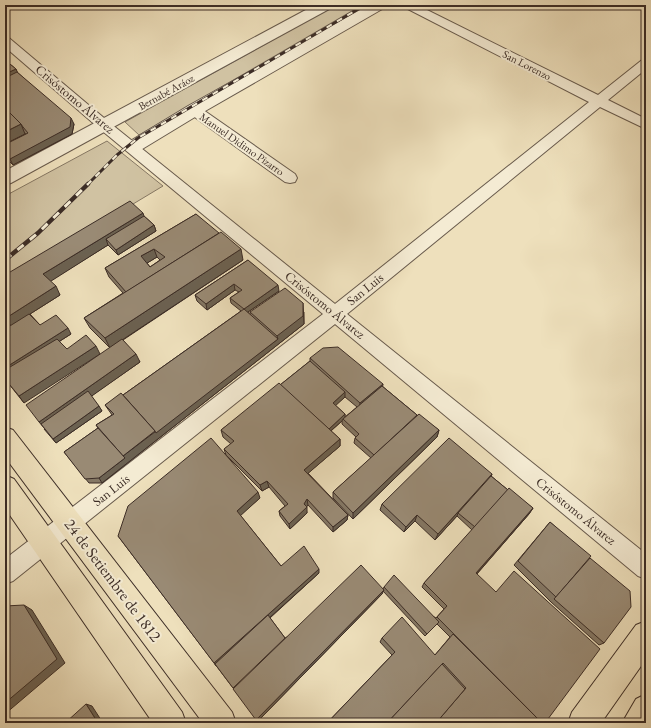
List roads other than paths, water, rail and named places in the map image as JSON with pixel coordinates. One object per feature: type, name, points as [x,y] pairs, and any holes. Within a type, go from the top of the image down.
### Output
[{"type":"main road","name":"24 de Setiembre de 1812","points":[[5,438],[221,723]]},
{"type":"main road","points":[[5,488],[45,542],[171,723]]},
{"type":"main road","points":[[583,723],[646,635]]},
{"type":"main road","points":[[637,723],[646,709]]},
{"type":"street","name":"Bernabé Aráoz","points":[[5,179],[326,5]]},
{"type":"street","points":[[133,147],[194,110],[379,5]]},
{"type":"street","name":"San Lorenzo","points":[[408,5],[646,125]]},
{"type":"street","name":"Crisóstomo Álvarez","points":[[5,41],[105,126],[133,147],[646,568]]},
{"type":"street","name":"San Luis","points":[[5,573],[335,314],[598,100],[646,63]]},
{"type":"street","name":"Manuel Didimo Pizarro","points":[[194,110],[290,178]]},
{"type":"railway","points":[[88,184],[117,155],[138,138],[365,5]]},
{"type":"railway","points":[[5,260],[38,233],[88,184]]}]
